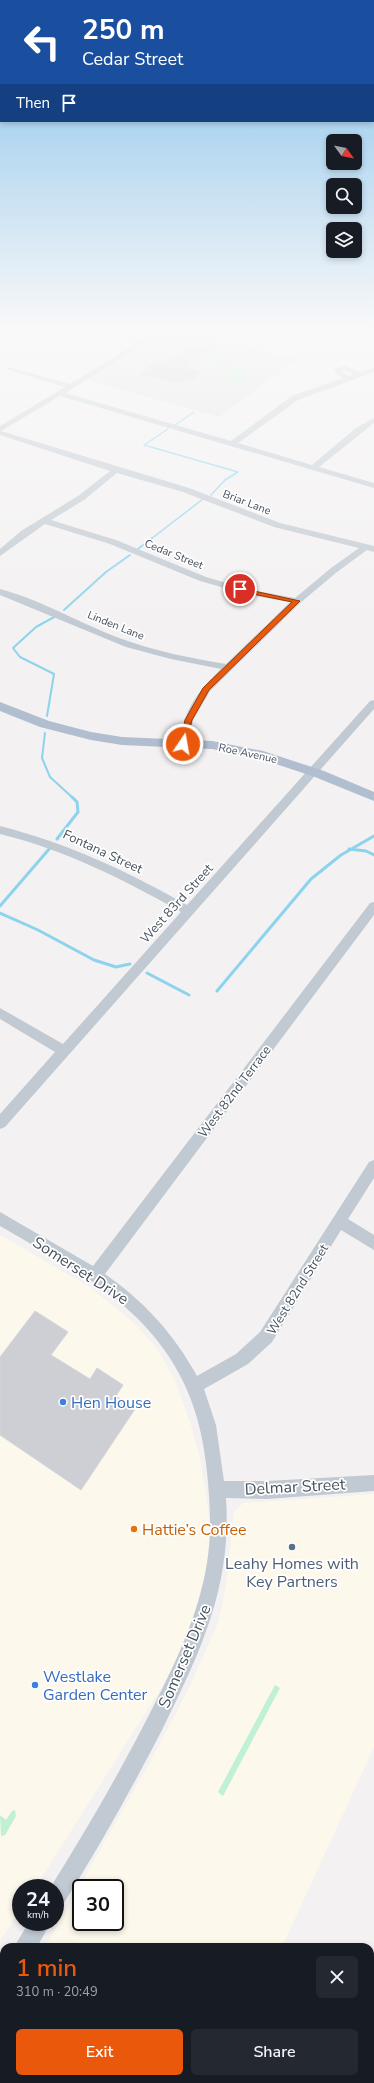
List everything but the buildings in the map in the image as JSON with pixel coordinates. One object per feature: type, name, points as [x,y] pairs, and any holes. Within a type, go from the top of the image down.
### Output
[{"type":"main road","name":"Roe Avenue","points":[[2,708],[47,725],[96,737],[122,741],[183,744],[245,750],[269,756],[374,797]]},
{"type":"street","points":[[192,432],[374,486]]},
{"type":"street","points":[[232,444],[248,432]]},
{"type":"street","points":[[312,468],[356,432]]},
{"type":"street","name":"Briar Lane","points":[[0,433],[116,470],[186,490],[277,525],[370,548]]},
{"type":"street","points":[[0,553],[24,533],[81,498],[116,470]]},
{"type":"street","name":"Cedar Street","points":[[45,521],[113,542],[203,579],[250,592],[297,601]]},
{"type":"street","points":[[183,744],[185,728],[196,703],[206,689],[226,667],[297,601],[370,548]]},
{"type":"street","name":"Linden Lane","points":[[0,592],[31,602],[96,632],[134,647],[176,658],[226,667]]},
{"type":"street","name":"West 83rd Street","points":[[0,1123],[373,705]]},
{"type":"street","name":"Fontana Street","points":[[0,830],[53,844],[95,860],[131,878],[188,911]]},
{"type":"street","name":"West 82nd Terrace","points":[[94,1276],[374,906]]},
{"type":"street","points":[[0,1013],[64,1051]]},
{"type":"street","name":"West 82nd Street","points":[[194,1386],[230,1367],[260,1345],[374,1166]]},
{"type":"street","name":"Somerset Drive","points":[[0,1218],[127,1298],[146,1317],[165,1340],[194,1386],[204,1411],[213,1454],[217,1489],[218,1532],[216,1562],[199,1628],[180,1675],[133,1768],[64,1884]]},
{"type":"street","points":[[339,1221],[374,1243]]},
{"type":"street","name":"Delmar Street","points":[[217,1489],[266,1490],[374,1483]]},
{"type":"street","points":[[28,1943],[35,1931]]},
{"type":"shaded area","points":[[0,1235],[90,1287],[134,1323],[156,1347],[175,1380],[191,1425],[201,1463],[211,1529],[203,1591],[184,1647],[165,1682],[41,1879],[12,1879],[12,1923],[0,1941]]},
{"type":"shaded area","points":[[374,1494],[374,1747],[284,1943],[47,1943],[54,1931],[64,1931],[64,1913],[72,1899],[72,1931],[124,1931],[124,1879],[84,1879],[151,1760],[187,1692],[218,1623],[226,1586],[234,1512],[243,1503]]},
{"type":"green space","points":[[275,1685],[280,1688],[223,1796],[218,1792]]},
{"type":"green space","points":[[15,1810],[16,1816],[5,1835],[1,1836],[0,1815],[6,1820],[12,1811]]},
{"type":"waterway","points":[[163,432],[144,445],[238,472],[225,480],[211,495]]},
{"type":"waterway","points":[[151,539],[203,499]]},
{"type":"waterway","points":[[138,549],[152,538]]},
{"type":"waterway","points":[[64,610],[106,572],[130,555]]},
{"type":"waterway","points":[[47,716],[54,674],[20,657],[13,648],[36,627],[56,616]]},
{"type":"waterway","points":[[45,733],[42,758],[50,777],[73,798]]},
{"type":"waterway","points":[[57,839],[78,812],[77,802],[73,798]]},
{"type":"waterway","points":[[351,849],[374,836]]},
{"type":"waterway","points":[[0,906],[50,848]]},
{"type":"waterway","points":[[217,991],[311,879],[341,855],[351,849]]},
{"type":"waterway","points":[[351,849],[366,851],[374,855]]},
{"type":"waterway","points":[[0,913],[38,930],[94,960],[116,967],[130,964]]},
{"type":"waterway","points":[[147,973],[189,995]]},
{"type":"place","name":"Hen House","points":[[63,1402]]},
{"type":"place","name":"Hattie’s Coffee","points":[[134,1529]]},
{"type":"place","name":"Leahy Homes with Key Partners","points":[[292,1547]]},
{"type":"place","name":"Westlake Garden Center","points":[[35,1685]]},
{"type":"route","points":[[183,744],[185,728],[188,720],[196,703],[206,689],[226,667],[297,601],[240,589]]}]
